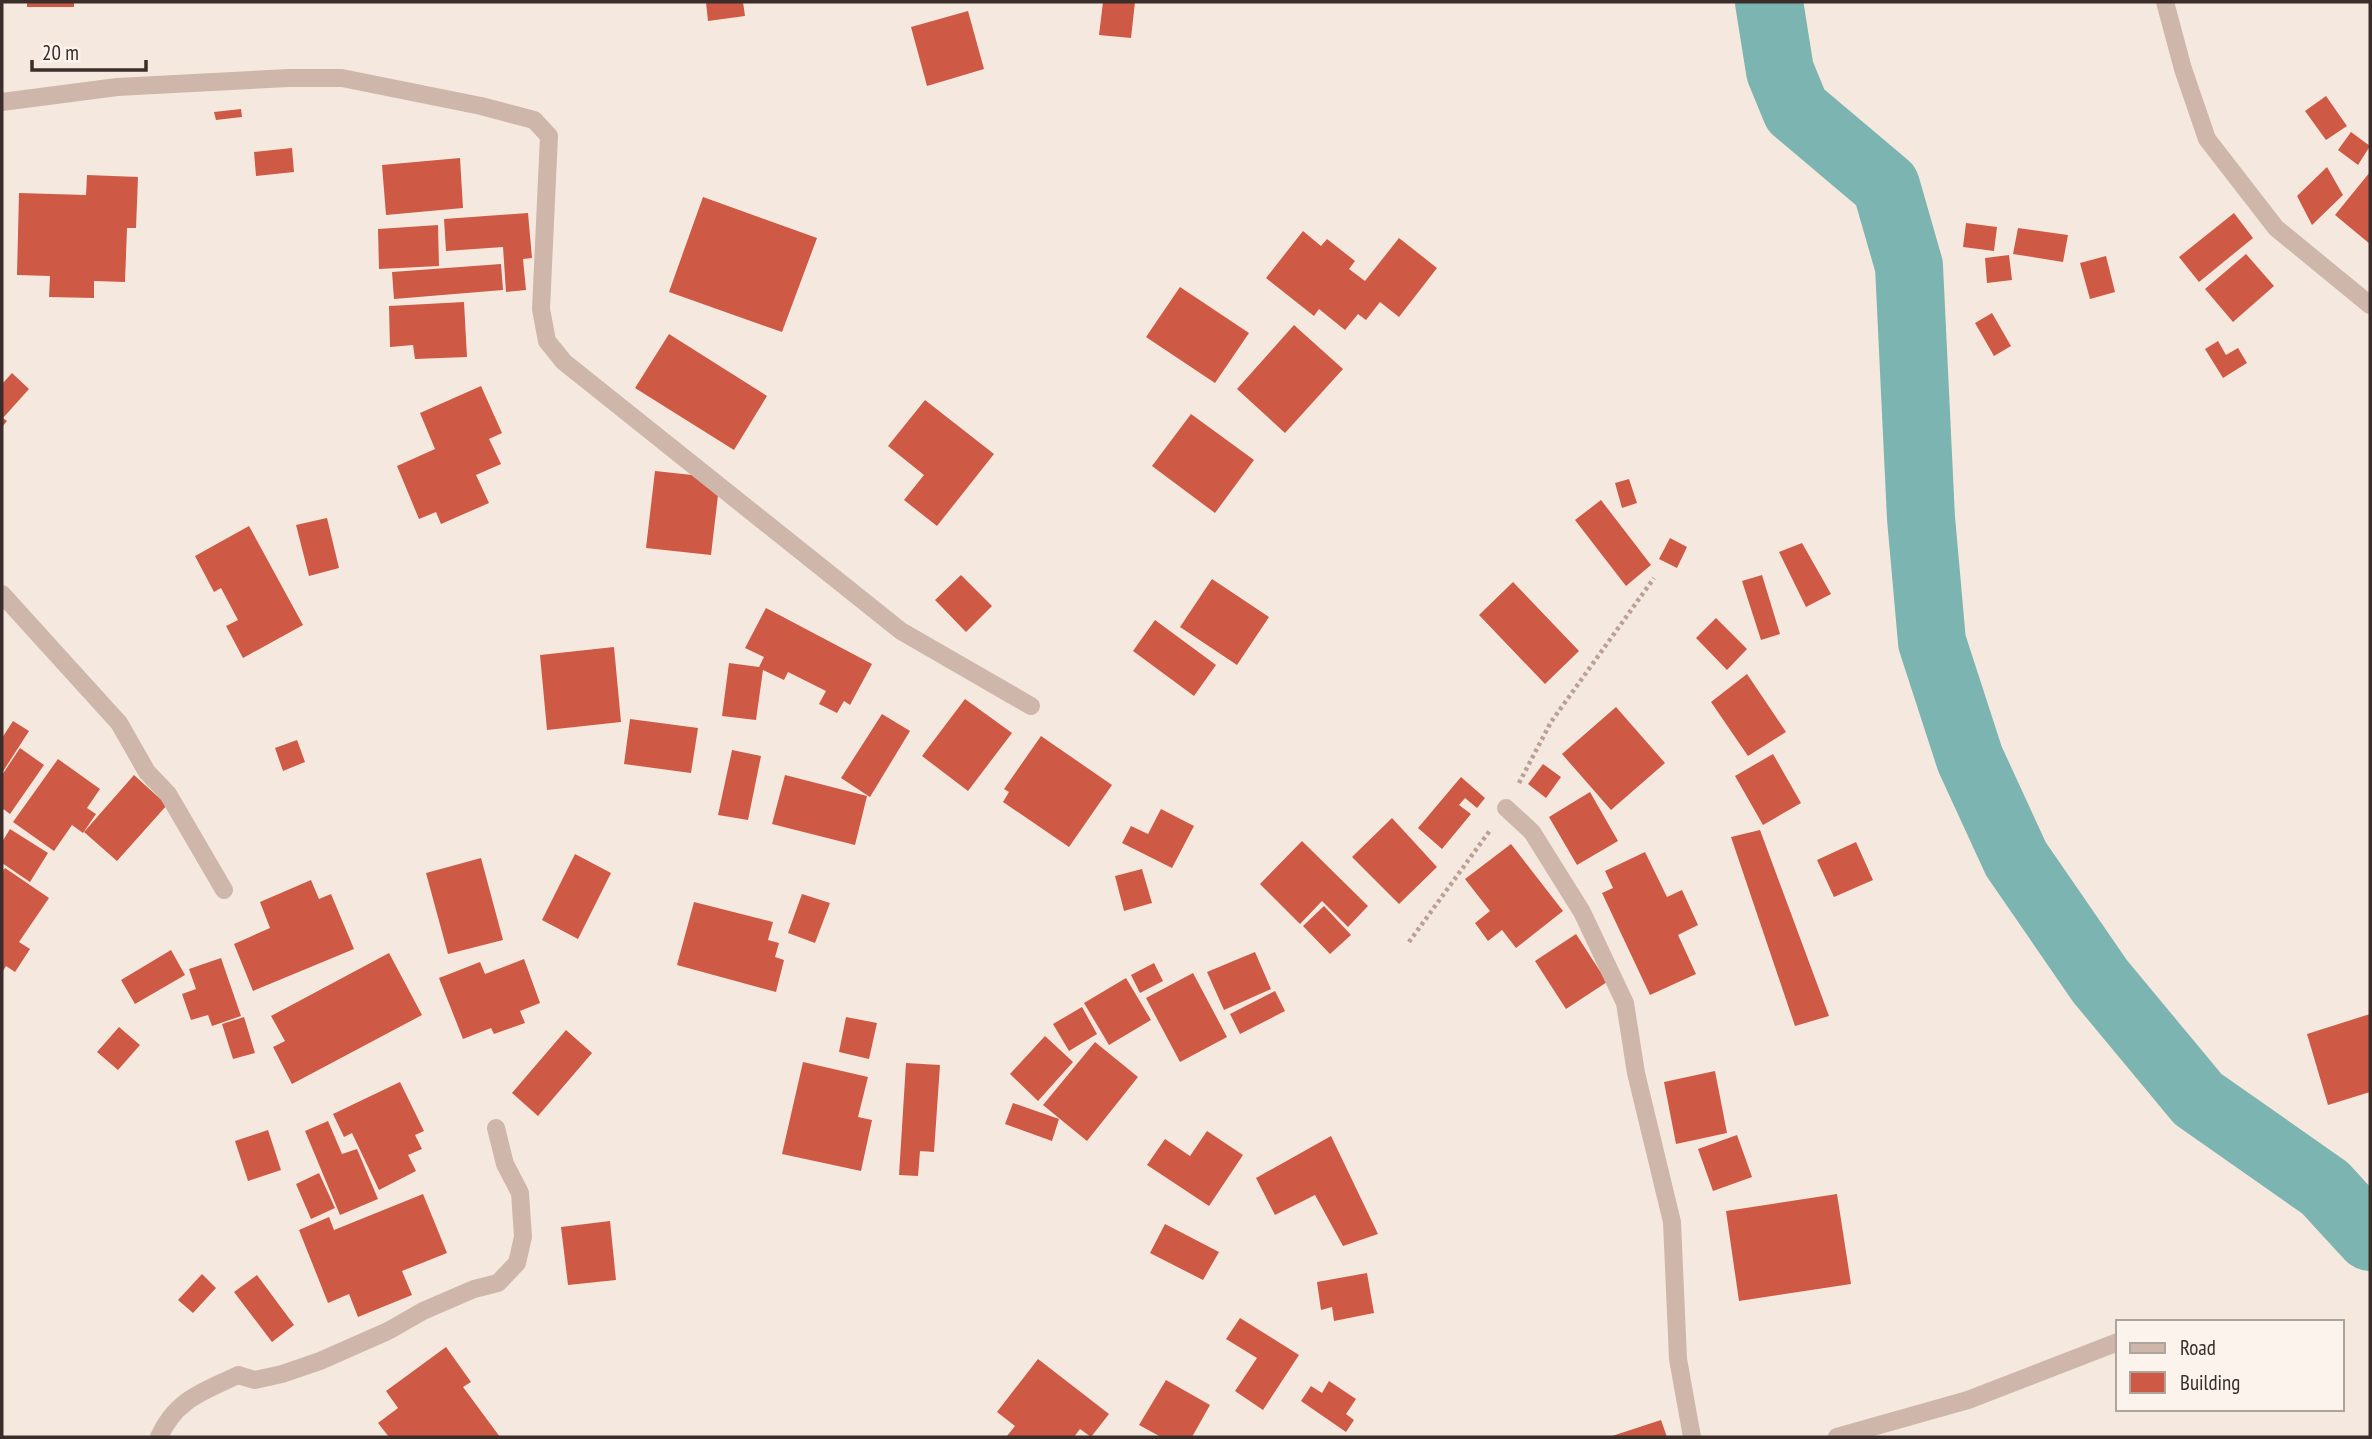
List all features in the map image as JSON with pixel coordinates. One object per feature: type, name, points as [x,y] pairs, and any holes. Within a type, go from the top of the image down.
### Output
[{"type":"street","points":[[2165,2],[2183,69],[2207,139],[2276,228],[2370,305]]},
{"type":"street","points":[[2,102],[117,87],[288,78],[342,78],[481,106],[534,120],[549,136],[541,309],[547,341],[564,362],[901,631],[1031,706]]},
{"type":"street","points":[[2,594],[119,723],[147,772],[168,794],[224,890]]},
{"type":"street","points":[[1506,808],[1532,832],[1582,912],[1625,1003],[1636,1073],[1672,1222],[1678,1359],[1692,1437]]},
{"type":"street","points":[[159,1437],[168,1418],[191,1398],[238,1374],[255,1380],[320,1362],[388,1331],[423,1311],[474,1289],[498,1283],[517,1263],[523,1237],[520,1193],[505,1164],[496,1128]]},
{"type":"street","points":[[1837,1437],[1968,1400],[2116,1343]]},
{"type":"path","points":[[1409,942],[1506,808],[1551,722],[1654,578]]},
{"type":"building","points":[[27,2],[74,2],[74,7],[27,7]]},
{"type":"building","points":[[706,2],[743,2],[745,16],[708,21]]},
{"type":"building","points":[[1103,2],[1135,2],[1131,38],[1099,35]]},
{"type":"building","points":[[968,11],[984,69],[927,86],[911,27]]},
{"type":"building","points":[[2326,96],[2347,126],[2326,140],[2305,111]]},
{"type":"building","points":[[241,109],[242,117],[216,120],[214,112]]},
{"type":"building","points":[[2351,132],[2370,146],[2358,165],[2338,150]]},
{"type":"building","points":[[292,148],[294,172],[256,176],[254,152]]},
{"type":"building","points":[[460,158],[463,208],[386,215],[382,165]]},
{"type":"building","points":[[2327,167],[2343,195],[2312,225],[2297,196]]},
{"type":"building","points":[[2370,172],[2370,244],[2335,215]]},
{"type":"building","points":[[87,175],[138,177],[136,228],[127,228],[125,282],[94,281],[94,298],[49,297],[50,276],[17,275],[19,193],[86,195]]},
{"type":"building","points":[[703,197],[817,238],[782,332],[669,292]]},
{"type":"building","points":[[528,213],[532,258],[523,259],[526,290],[506,292],[503,247],[446,251],[444,219]]},
{"type":"building","points":[[2234,213],[2253,238],[2199,282],[2179,257]]},
{"type":"building","points":[[1966,223],[1997,227],[1994,251],[1963,247]]},
{"type":"building","points":[[438,225],[439,266],[379,269],[378,229]]},
{"type":"building","points":[[2018,228],[2068,235],[2063,262],[2013,254]]},
{"type":"building","points":[[1303,231],[1321,246],[1327,239],[1355,261],[1349,269],[1365,281],[1399,238],[1437,268],[1399,317],[1380,302],[1366,320],[1358,314],[1345,330],[1319,309],[1314,316],[1266,278]]},
{"type":"building","points":[[2246,254],[2274,286],[2233,322],[2205,289]]},
{"type":"building","points":[[2009,255],[2012,280],[1987,283],[1985,258]]},
{"type":"building","points":[[2106,256],[2115,292],[2090,299],[2080,263]]},
{"type":"building","points":[[501,264],[503,290],[394,299],[392,272]]},
{"type":"building","points":[[1180,287],[1249,333],[1215,383],[1146,337]]},
{"type":"building","points":[[464,302],[467,357],[415,359],[413,345],[390,347],[389,306]]},
{"type":"building","points":[[1992,313],[2011,346],[1994,356],[1975,323]]},
{"type":"building","points":[[1294,325],[1343,369],[1285,433],[1237,389]]},
{"type":"building","points":[[669,334],[767,396],[734,450],[635,388]]},
{"type":"building","points":[[2218,341],[2226,355],[2238,348],[2247,363],[2223,378],[2205,349]]},
{"type":"building","points":[[12,373],[29,389],[3,418],[7,421],[2,427],[2,384]]},
{"type":"building","points":[[481,386],[502,433],[489,439],[501,464],[476,475],[489,503],[441,524],[436,512],[419,519],[397,466],[435,449],[420,413]]},
{"type":"building","points":[[925,400],[994,454],[937,526],[904,500],[924,475],[888,446]]},
{"type":"building","points":[[1191,414],[1254,460],[1215,513],[1152,466]]},
{"type":"building","points":[[655,471],[720,478],[711,555],[646,548]]},
{"type":"building","points":[[1629,479],[1637,503],[1622,508],[1615,483]]},
{"type":"building","points":[[1601,500],[1651,565],[1626,586],[1575,520]]},
{"type":"building","points":[[327,518],[339,568],[309,576],[296,525]]},
{"type":"building","points":[[249,526],[303,625],[243,658],[226,626],[238,620],[221,588],[214,592],[195,556]]},
{"type":"building","points":[[1670,538],[1687,547],[1677,568],[1659,559]]},
{"type":"building","points":[[1802,543],[1831,594],[1806,607],[1779,552]]},
{"type":"building","points":[[961,575],[992,606],[966,632],[935,600]]},
{"type":"building","points":[[1762,575],[1780,634],[1761,640],[1742,581]]},
{"type":"building","points":[[1212,579],[1269,617],[1237,665],[1180,627]]},
{"type":"building","points":[[1513,582],[1579,651],[1545,684],[1479,615]]},
{"type":"building","points":[[766,608],[872,664],[850,705],[844,701],[837,713],[819,704],[826,691],[788,672],[784,680],[763,670],[756,720],[722,716],[729,663],[759,667],[764,657],[745,648]]},
{"type":"building","points":[[1716,618],[1747,649],[1727,670],[1696,638]]},
{"type":"building","points":[[1155,620],[1216,665],[1194,696],[1133,651]]},
{"type":"building","points":[[614,647],[621,722],[547,730],[540,655]]},
{"type":"building","points":[[1747,674],[1786,732],[1748,756],[1711,702]]},
{"type":"building","points":[[965,699],[1012,733],[968,791],[922,756]]},
{"type":"building","points":[[1616,707],[1665,763],[1611,810],[1562,754]]},
{"type":"building","points":[[882,714],[910,731],[870,797],[841,778]]},
{"type":"building","points":[[630,719],[698,728],[691,773],[624,764]]},
{"type":"building","points":[[13,721],[29,731],[2,773],[2,738]]},
{"type":"building","points":[[1041,736],[1112,785],[1069,847],[1003,802],[1009,792],[1004,789]]},
{"type":"building","points":[[297,740],[305,762],[283,771],[275,748]]},
{"type":"building","points":[[20,748],[44,765],[10,814],[2,808],[2,775]]},
{"type":"building","points":[[732,750],[761,756],[748,820],[718,815]]},
{"type":"building","points":[[1773,754],[1801,803],[1763,825],[1735,776]]},
{"type":"building","points":[[58,759],[100,789],[87,808],[96,814],[83,833],[72,825],[54,851],[13,822]]},
{"type":"building","points":[[1543,764],[1561,777],[1546,798],[1528,784]]},
{"type":"building","points":[[134,775],[167,805],[117,861],[84,832]]},
{"type":"building","points":[[785,775],[867,796],[855,845],[772,824]]},
{"type":"building","points":[[1461,777],[1485,798],[1477,808],[1465,798],[1459,805],[1471,814],[1442,849],[1418,828]]},
{"type":"building","points":[[1590,792],[1618,841],[1577,865],[1549,817]]},
{"type":"building","points":[[1161,809],[1194,826],[1172,868],[1122,843],[1131,826],[1148,834]]},
{"type":"building","points":[[1392,818],[1437,867],[1399,904],[1352,857]]},
{"type":"building","points":[[10,829],[48,853],[30,882],[2,863],[2,842]]},
{"type":"building","points":[[1760,830],[1829,1016],[1795,1026],[1731,837]]},
{"type":"building","points":[[1302,841],[1368,906],[1348,927],[1322,901],[1300,924],[1260,884]]},
{"type":"building","points":[[1856,842],[1873,880],[1834,897],[1817,860]]},
{"type":"building","points":[[1511,844],[1563,911],[1516,948],[1502,930],[1488,941],[1475,923],[1490,911],[1465,879]]},
{"type":"building","points":[[1645,852],[1667,897],[1682,890],[1698,925],[1678,935],[1696,974],[1650,995],[1602,893],[1613,888],[1605,871]]},
{"type":"building","points":[[575,854],[611,873],[578,939],[542,920]]},
{"type":"building","points":[[481,858],[503,940],[448,954],[426,873]]},
{"type":"building","points":[[5,868],[49,898],[19,942],[30,949],[15,972],[6,966],[2,973],[2,872]]},
{"type":"building","points":[[1142,869],[1152,903],[1124,911],[1115,876]]},
{"type":"building","points":[[311,880],[319,899],[331,894],[354,949],[253,991],[234,944],[270,928],[260,902]]},
{"type":"building","points":[[802,894],[830,903],[815,943],[788,933]]},
{"type":"building","points":[[694,902],[773,922],[768,940],[779,943],[775,957],[784,960],[776,992],[677,965]]},
{"type":"building","points":[[1324,906],[1351,935],[1330,954],[1303,926]]},
{"type":"building","points":[[1576,934],[1607,982],[1566,1009],[1535,961]]},
{"type":"building","points":[[171,950],[185,975],[135,1004],[121,980]]},
{"type":"building","points":[[1255,952],[1271,989],[1224,1010],[1207,972]]},
{"type":"building","points":[[389,953],[422,1015],[292,1084],[273,1047],[285,1041],[271,1016]]},
{"type":"building","points":[[221,958],[241,1016],[212,1026],[208,1015],[191,1020],[182,994],[196,989],[189,969]]},
{"type":"building","points":[[524,959],[540,1003],[520,1011],[525,1023],[494,1034],[491,1028],[463,1039],[439,978],[480,962],[485,974]]},
{"type":"building","points":[[1154,963],[1163,981],[1140,993],[1131,975]]},
{"type":"building","points":[[1193,973],[1227,1037],[1180,1062],[1146,998]]},
{"type":"building","points":[[1126,978],[1151,1020],[1109,1045],[1084,1003]]},
{"type":"building","points":[[1275,991],[1285,1011],[1240,1034],[1230,1014]]},
{"type":"building","points":[[1082,1007],[1097,1034],[1069,1051],[1053,1024]]},
{"type":"building","points":[[2370,1014],[2370,1092],[2328,1105],[2307,1034]]},
{"type":"building","points":[[244,1017],[255,1053],[233,1059],[222,1024]]},
{"type":"building","points":[[846,1017],[877,1023],[869,1059],[839,1052]]},
{"type":"building","points":[[119,1027],[140,1045],[118,1070],[97,1052]]},
{"type":"building","points":[[566,1030],[592,1053],[538,1116],[512,1093]]},
{"type":"building","points":[[1045,1036],[1073,1062],[1038,1101],[1010,1074]]},
{"type":"building","points":[[1095,1042],[1138,1077],[1087,1141],[1043,1105]]},
{"type":"building","points":[[803,1062],[868,1077],[858,1117],[872,1120],[861,1171],[782,1154]]},
{"type":"building","points":[[906,1063],[940,1065],[934,1152],[920,1151],[918,1176],[899,1175]]},
{"type":"building","points":[[1715,1071],[1727,1133],[1676,1144],[1664,1082]]},
{"type":"building","points":[[400,1082],[424,1131],[415,1135],[422,1149],[408,1155],[416,1171],[379,1190],[352,1133],[344,1137],[333,1114]]},
{"type":"building","points":[[1013,1103],[1059,1119],[1052,1141],[1005,1124]]},
{"type":"building","points":[[328,1121],[342,1154],[357,1149],[378,1199],[340,1215],[305,1131]]},
{"type":"building","points":[[268,1130],[281,1170],[248,1181],[235,1141]]},
{"type":"building","points":[[1207,1131],[1243,1155],[1209,1206],[1147,1165],[1165,1139],[1190,1156]]},
{"type":"building","points":[[1737,1135],[1752,1177],[1713,1191],[1698,1149]]},
{"type":"building","points":[[1331,1136],[1378,1234],[1343,1246],[1315,1195],[1275,1215],[1256,1178]]},
{"type":"building","points":[[319,1173],[335,1208],[311,1219],[296,1184]]},
{"type":"building","points":[[423,1194],[447,1253],[402,1271],[412,1295],[358,1317],[349,1294],[328,1303],[299,1230],[329,1217],[334,1230]]},
{"type":"building","points":[[1837,1194],[1851,1284],[1739,1301],[1726,1211]]},
{"type":"building","points":[[610,1221],[616,1280],[568,1285],[561,1227]]},
{"type":"building","points":[[1165,1224],[1219,1252],[1203,1280],[1150,1253]]},
{"type":"building","points":[[1367,1273],[1374,1313],[1334,1321],[1332,1307],[1321,1310],[1317,1282]]},
{"type":"building","points":[[202,1274],[216,1288],[193,1313],[178,1300]]},
{"type":"building","points":[[257,1275],[294,1325],[272,1342],[234,1292]]},
{"type":"building","points":[[1240,1318],[1299,1355],[1263,1410],[1235,1391],[1257,1358],[1226,1339]]},
{"type":"building","points":[[446,1347],[471,1382],[463,1387],[500,1437],[389,1437],[378,1423],[398,1408],[386,1391]]},
{"type":"building","points":[[1038,1359],[1109,1414],[1091,1437],[1080,1429],[1074,1437],[1007,1436],[1015,1426],[997,1412]]},
{"type":"building","points":[[1166,1380],[1210,1405],[1192,1437],[1161,1437],[1139,1425]]},
{"type":"building","points":[[1329,1381],[1356,1399],[1346,1414],[1354,1420],[1346,1432],[1301,1401],[1311,1386],[1322,1393]]},
{"type":"building","points":[[1661,1420],[1667,1437],[1609,1437]]},
{"type":"waterway","points":[[1769,2],[1780,71],[1796,110],[1886,186],[1909,266],[1921,518],[1932,642],[1970,759],[2016,859],[2100,981],[2198,1099],[2325,1188],[2370,1237]]}]
